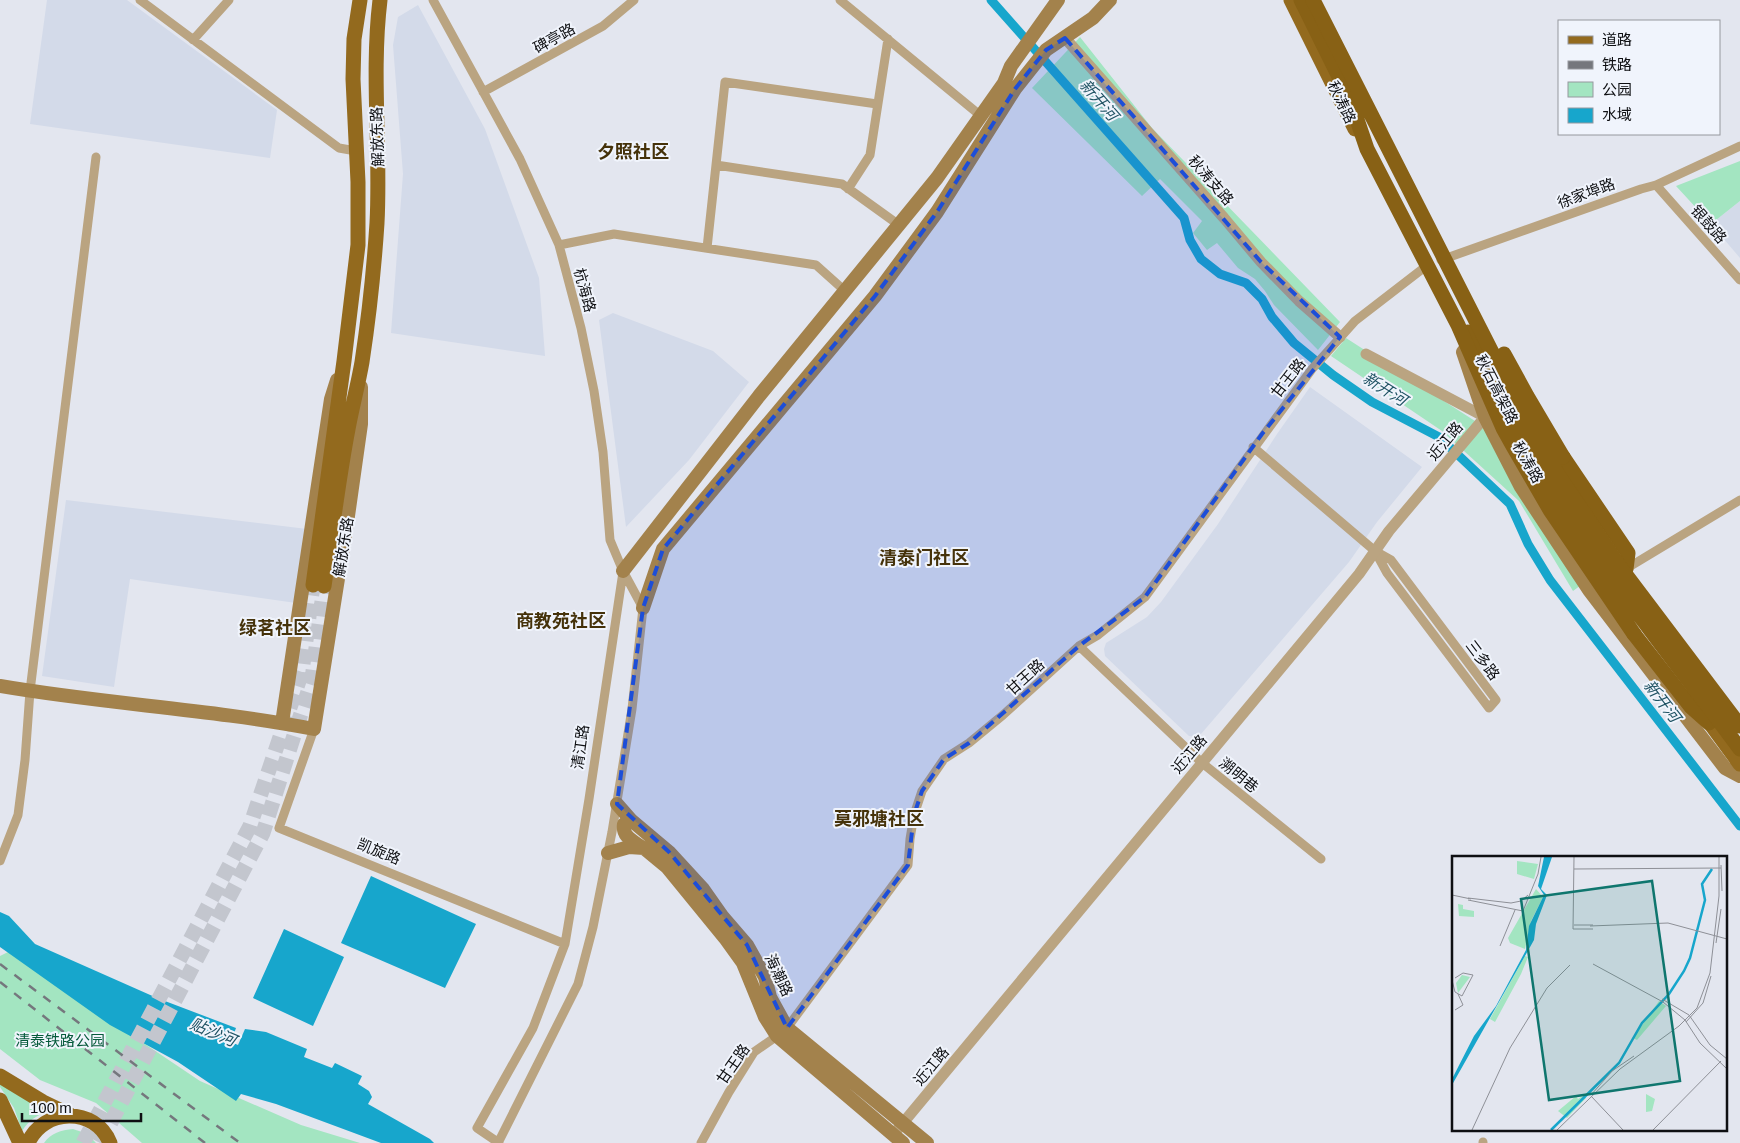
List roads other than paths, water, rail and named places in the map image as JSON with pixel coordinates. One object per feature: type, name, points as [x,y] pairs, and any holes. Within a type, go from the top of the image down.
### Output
[{"type":"highway","name":"秋石高架路","points":[[1301,0],[1496,388],[1561,503],[1614,580],[1740,749]]},
{"type":"highway","name":"秋石高架路","points":[[1314,0],[1507,382],[1557,473],[1620,567],[1740,726]]},
{"type":"highway","points":[[1331,35],[1350,64],[1527,396],[1563,457],[1628,553],[1626,569]]},
{"type":"highway","points":[[1350,99],[1367,148],[1458,325],[1503,428],[1513,446],[1550,510],[1634,634],[1691,707],[1709,723]]},
{"type":"main road","name":"解放东路","points":[[360,0],[354,39],[353,79],[358,182],[358,245],[319,586],[347,430],[362,363]]},
{"type":"main road","name":"解放东路","points":[[314,729],[361,424],[362,363],[377,222],[378,169],[375,73],[376,30],[380,0]]},
{"type":"main road","points":[[643,608],[663,549],[875,296],[928,225],[983,140],[1009,86],[1011,66],[1058,0]]},
{"type":"main road","points":[[1009,86],[1046,50],[1093,18],[1110,0]]},
{"type":"main road","name":"秋涛路","points":[[1291,0],[1454,324],[1499,410],[1541,484],[1606,581],[1740,764]]},
{"type":"main road","name":"秋涛路","points":[[1314,0],[1358,98],[1531,433],[1587,522],[1626,569],[1668,627],[1740,718]]},
{"type":"main road","name":"清江路","points":[[623,571],[759,396],[937,178],[981,116],[1009,86]]},
{"type":"main road","points":[[1454,324],[1485,417],[1521,487],[1589,590],[1725,768],[1740,776]]},
{"type":"main road","name":"解放东路","points":[[282,723],[331,399],[344,361]]},
{"type":"main road","points":[[0,686],[282,723],[314,729]]},
{"type":"main road","name":"海潮路","points":[[617,804],[631,820],[675,858],[703,889],[746,945],[765,977],[782,1032],[927,1143]]},
{"type":"main road","name":"海潮路","points":[[631,820],[624,824],[624,833],[667,867],[725,938],[743,963],[765,1017],[898,1139]]},
{"type":"main road","points":[[608,853],[629,847],[644,848]]},
{"type":"main road","points":[[0,1076],[43,1102],[70,1115],[92,1121],[101,1128],[110,1143]]},
{"type":"main road","points":[[0,1100],[20,1143]]},
{"type":"main road","points":[[28,1143],[31,1136],[41,1125],[55,1117],[70,1115]]},
{"type":"street","points":[[140,0],[339,148],[356,151]]},
{"type":"street","points":[[193,40],[229,0]]},
{"type":"street","name":"杭海路","points":[[433,0],[520,159],[559,244],[581,328],[594,391],[603,452],[610,540],[623,571],[643,608]]},
{"type":"street","name":"碑亭路","points":[[483,92],[603,26],[634,0]]},
{"type":"street","points":[[840,0],[981,116]]},
{"type":"street","name":"秋涛支路","points":[[1065,38],[1262,262],[1300,301],[1340,337]]},
{"type":"street","points":[[848,189],[870,155],[888,39]]},
{"type":"street","points":[[707,248],[725,82],[877,104]]},
{"type":"street","name":"徐家埠路","points":[[1440,260],[1631,192],[1656,185],[1740,146]]},
{"type":"street","points":[[0,861],[18,815],[25,760],[30,691],[96,157]]},
{"type":"street","points":[[716,165],[842,184],[899,225]]},
{"type":"street","name":"银鼓路","points":[[1656,185],[1740,280]]},
{"type":"street","points":[[559,244],[614,234],[816,265],[845,291]]},
{"type":"street","name":"甘王路","points":[[701,1143],[754,1052],[782,1032],[908,865],[914,815],[922,791],[944,759],[969,743],[1003,716],[1079,646],[1098,635],[1145,597],[1253,447],[1312,369],[1355,321],[1425,267]]},
{"type":"street","points":[[1366,354],[1485,417]]},
{"type":"street","name":"近江路","points":[[898,1139],[903,1123],[1359,574],[1389,531],[1485,417],[1513,401]]},
{"type":"street","name":"三多路","points":[[1253,447],[1375,551],[1391,560],[1496,700],[1489,708],[1387,573],[1375,551]]},
{"type":"street","points":[[1589,590],[1740,500]]},
{"type":"street","name":"清江路","points":[[498,1143],[477,1128],[533,1028],[565,944],[623,571]]},
{"type":"street","points":[[498,1143],[578,984],[593,927],[617,804],[632,709],[643,608]]},
{"type":"street","name":"溯明巷","points":[[1079,646],[1201,762],[1321,858]]},
{"type":"street","name":"凯旋路","points":[[314,729],[279,828],[565,944]]},
{"type":"water","points":[[371,876],[476,924],[445,988],[341,943]]},
{"type":"water","name":"贴沙河","points":[[0,912],[9,916],[35,944],[157,998],[236,1028],[231,1042],[238,1045],[245,1029],[266,1032],[307,1049],[304,1057],[332,1068],[335,1063],[362,1076],[358,1084],[369,1091],[372,1097],[368,1104],[434,1143],[381,1143],[276,1104],[241,1094],[236,1101],[178,1062],[110,1025],[0,947]]},
{"type":"water","points":[[284,929],[344,957],[313,1026],[253,998]]},
{"type":"waterway","name":"新开河","points":[[991,0],[1184,218],[1190,240],[1201,259],[1220,274],[1246,283],[1262,299],[1272,317],[1294,343],[1333,375],[1372,402],[1439,437],[1510,504],[1528,544],[1550,580],[1740,826]]},
{"type":"tunnel","points":[[83,1143],[250,826],[302,672],[313,585]]},
{"type":"tunnel","points":[[100,1143],[263,833],[312,679],[324,586]]},
{"type":"railway","points":[[0,964],[240,1143]]},
{"type":"railway","points":[[0,982],[205,1143]]},
{"type":"district","name":"夕照社区","points":[[633,152]]},
{"type":"district","name":"清泰门社区","points":[[924,558]]},
{"type":"district","name":"商教苑社区","points":[[561,621]]},
{"type":"district","name":"绿茗社区","points":[[275,628]]},
{"type":"district","name":"莫邪塘社区","points":[[879,819]]},
{"type":"park label","name":"清泰铁路公园","points":[[60,1040]]}]
